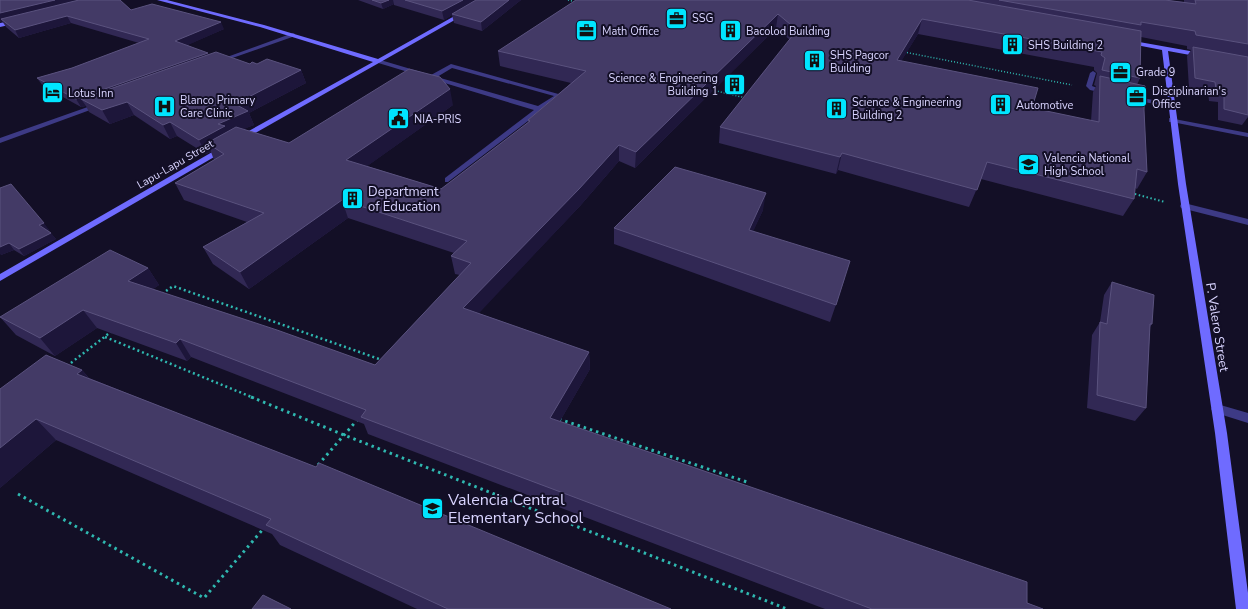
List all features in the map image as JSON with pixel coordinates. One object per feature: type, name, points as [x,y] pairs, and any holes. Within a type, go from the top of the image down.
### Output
[{"type":"street","points":[[160,0],[292,35],[377,61],[415,75],[432,77],[539,110]]},
{"type":"street","name":"Lapu-Lapu Street","points":[[0,278],[377,61],[487,0]]},
{"type":"street","points":[[0,25],[22,20]]},
{"type":"street","points":[[210,65],[292,35]]},
{"type":"street","points":[[1118,40],[1210,57]]},
{"type":"street","name":"P. Valero Street","points":[[1165,49],[1172,120],[1184,206],[1217,409],[1242,609]]},
{"type":"street","points":[[432,77],[451,66],[559,95],[448,180]]},
{"type":"street","points":[[1093,73],[1089,86],[1092,89],[1170,105]]},
{"type":"street","points":[[0,141],[105,103]]},
{"type":"street","points":[[1172,120],[1248,135]]},
{"type":"street","points":[[1184,206],[1248,222]]},
{"type":"street","points":[[1217,409],[1248,418]]},
{"type":"path","points":[[568,0],[576,2]]},
{"type":"path","points":[[768,34],[790,35]]},
{"type":"path","points":[[902,52],[1092,89]]},
{"type":"path","points":[[709,89],[747,98]]},
{"type":"path","points":[[1130,193],[1184,206]]},
{"type":"path","points":[[161,295],[173,286],[388,362]]},
{"type":"path","points":[[63,368],[118,327]]},
{"type":"path","points":[[105,337],[344,435],[787,609]]},
{"type":"path","points":[[313,471],[359,418]]},
{"type":"path","points":[[554,418],[750,483]]},
{"type":"path","points":[[18,494],[204,598],[266,525]]},
{"type":"building","points":[[0,0],[55,0],[0,13]]},
{"type":"building","points":[[79,0],[120,0],[131,10],[152,4],[221,22],[175,41],[208,53],[76,99],[37,78],[72,68],[149,39],[67,16],[15,30],[1,19]]},
{"type":"building","points":[[372,0],[389,0],[381,3]]},
{"type":"building","points":[[405,0],[463,0],[442,11]]},
{"type":"building","points":[[476,0],[509,0],[481,22],[452,14]]},
{"type":"building","points":[[576,0],[968,0],[1141,31],[1140,78],[1102,70],[1105,58],[1101,55],[1102,52],[922,19],[897,60],[1038,88],[1032,108],[1099,122],[1100,76],[1145,86],[1144,110],[1147,172],[1137,169],[1134,199],[987,162],[977,190],[842,153],[840,157],[720,127],[797,30],[778,14],[636,152],[619,145],[579,189],[463,308],[589,352],[550,418],[1027,582],[1027,603],[1043,609],[872,609],[361,417],[366,410],[180,339],[176,343],[83,310],[40,338],[0,317],[110,250],[148,268],[128,281],[277,330],[375,365],[471,263],[451,256],[467,241],[342,200],[240,272],[203,247],[264,213],[175,183],[224,154],[207,143],[236,127],[289,143],[409,69],[440,77],[450,89],[346,160],[441,189],[530,121],[528,120],[586,71],[498,51]]},
{"type":"building","points":[[999,0],[1165,0],[1196,4],[1195,0],[1248,0],[1248,44],[1196,35],[1195,31],[1141,22],[1141,25]]},
{"type":"building","points":[[1193,47],[1248,57],[1248,115],[1224,109],[1224,92],[1216,90],[1215,82],[1195,78]]},
{"type":"building","points":[[216,52],[250,64],[252,62],[257,64],[267,59],[301,70],[235,104],[248,111],[218,124],[225,126],[199,140],[170,122],[163,125],[127,102],[102,110],[81,99]]},
{"type":"building","points":[[675,167],[766,193],[749,230],[850,261],[836,305],[614,228]]},
{"type":"building","points":[[11,184],[44,223],[39,225],[51,233],[19,249],[9,243],[0,247],[0,188]]},
{"type":"building","points":[[1112,282],[1154,295],[1152,324],[1150,324],[1146,408],[1097,395],[1100,322],[1107,324]]},
{"type":"building","points":[[46,355],[82,370],[77,374],[316,467],[319,463],[671,609],[448,609],[266,525],[271,519],[36,419],[0,448],[0,389]]},
{"type":"building","points":[[263,595],[291,609],[252,609]]},
{"type":"place","name":"SSG","points":[[677,18]]},
{"type":"place","name":"Math Office","points":[[587,31]]},
{"type":"place","name":"Bacolod Building","points":[[731,31]]},
{"type":"place","name":"SHS Building 2","points":[[1013,45]]},
{"type":"place","name":"SHS Pagcor Building","points":[[815,61]]},
{"type":"place","name":"Grade 9","points":[[1120,72]]},
{"type":"place","name":"Science & Engineering Building 1","points":[[734,84]]},
{"type":"place","name":"Lotus Inn","points":[[52,93]]},
{"type":"place","name":"Disciplinarian's Office","points":[[1137,97]]},
{"type":"place","name":"Automotive","points":[[1000,105]]},
{"type":"place","name":"Blanco Primary Care Clinic","points":[[164,106]]},
{"type":"place","name":"Science & Engineering Building 2","points":[[836,108]]},
{"type":"place","name":"NIA-PRIS","points":[[398,119]]},
{"type":"place","name":"Valencia National High School","points":[[1029,164]]},
{"type":"place","name":"Department of Education","points":[[353,198]]},
{"type":"place","name":"Valencia Central Elementary School","points":[[433,508]]}]
